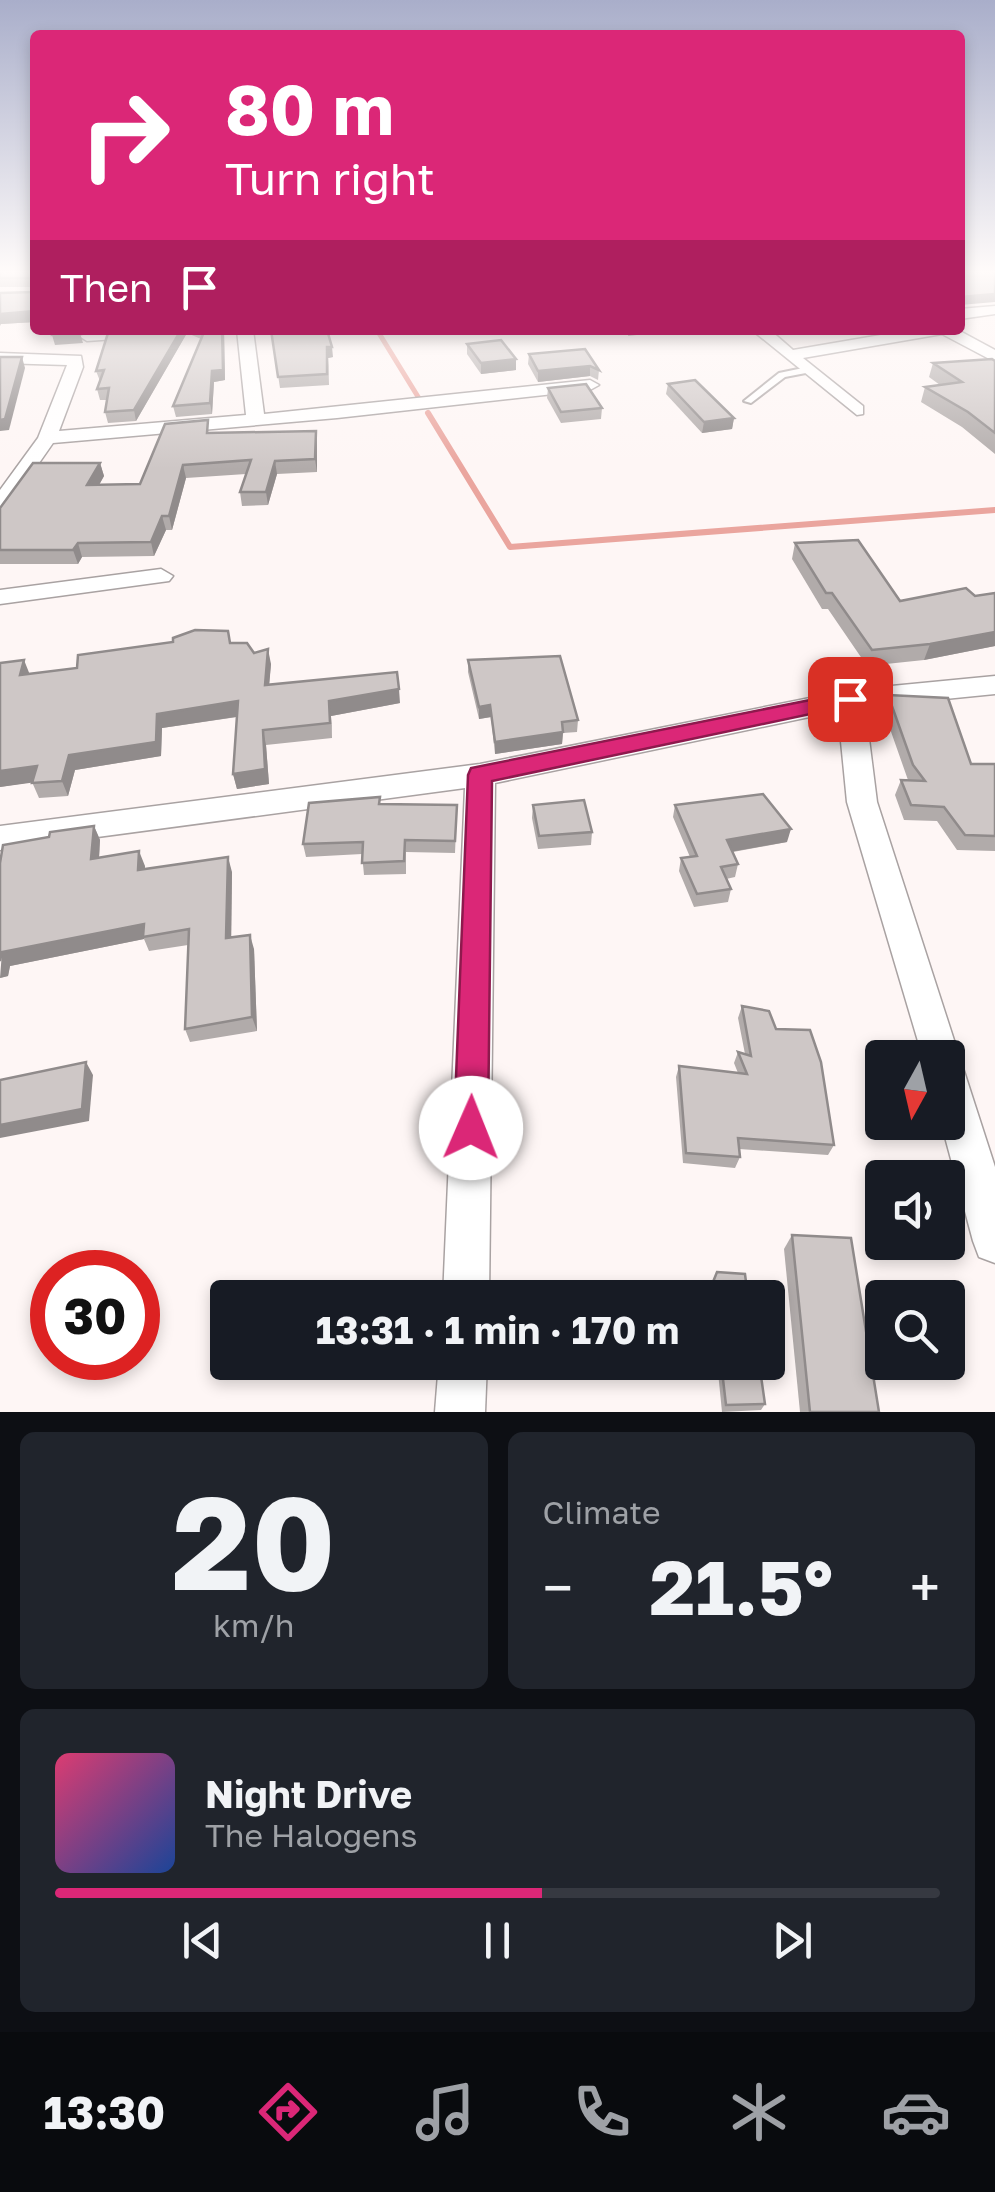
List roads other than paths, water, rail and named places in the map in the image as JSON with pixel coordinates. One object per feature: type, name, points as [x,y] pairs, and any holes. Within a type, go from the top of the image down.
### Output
[{"type":"street","points":[[246,337],[256,420]]},
{"type":"street","points":[[768,337],[857,410]]},
{"type":"street","points":[[790,355],[897,337]]},
{"type":"street","points":[[959,337],[995,357]]},
{"type":"street","points":[[0,358],[75,360],[47,438],[0,505]]},
{"type":"street","points":[[47,438],[590,385]]},
{"type":"street","points":[[0,597],[161,576]]},
{"type":"street","points":[[0,838],[480,775],[850,699],[995,685]]},
{"type":"street","points":[[850,699],[862,802],[936,1040]]},
{"type":"street","points":[[466,1280],[480,775]]},
{"type":"street","points":[[965,1136],[995,1241]]},
{"type":"street","points":[[460,1412],[462,1380]]},
{"type":"lane","points":[[748,401],[782,375],[808,370]]},
{"type":"waterway","points":[[381,337],[420,400]]},
{"type":"waterway","points":[[418,398],[421,402]]},
{"type":"waterway","points":[[428,413],[510,547],[995,510]]}]
